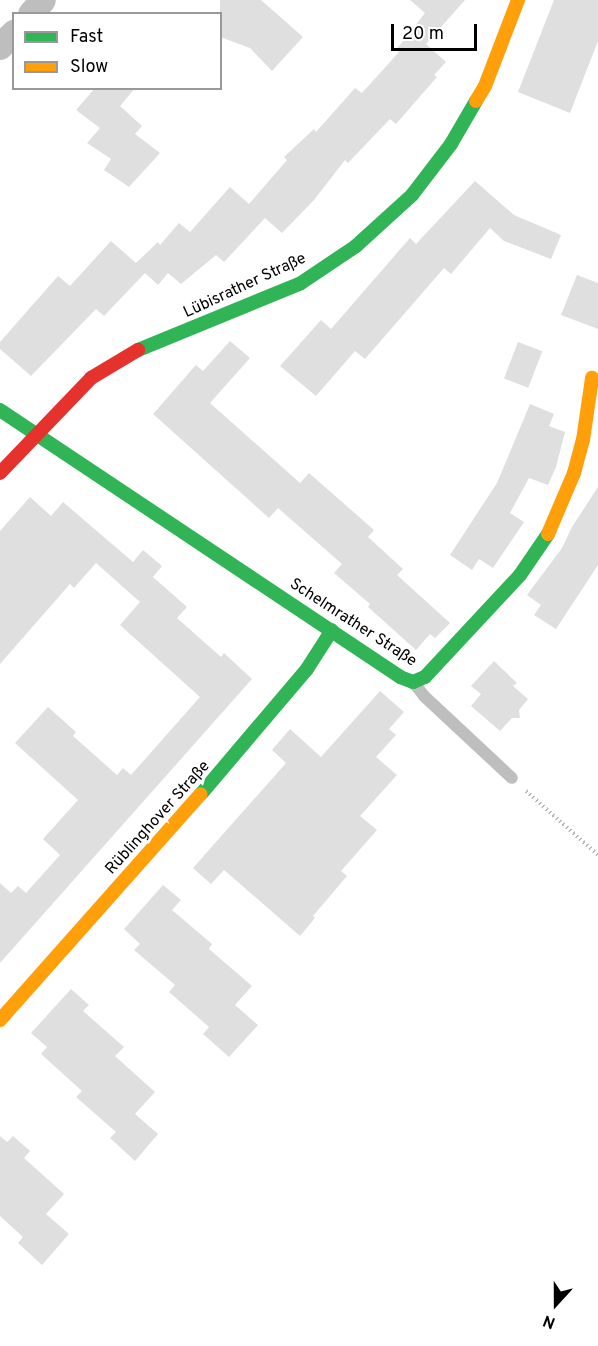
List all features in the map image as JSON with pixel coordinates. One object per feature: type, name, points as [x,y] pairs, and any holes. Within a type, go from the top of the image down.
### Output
[{"type":"street","points":[[33,12],[43,0]]},
{"type":"street","name":"Lübisrather Straße","points":[[0,473],[35,433],[91,378],[125,356],[301,283],[357,246],[412,195],[452,144],[485,86],[518,0]]},
{"type":"street","points":[[0,46],[12,35]]},
{"type":"street","name":"Schelmrather Straße","points":[[0,410],[400,677],[413,682],[425,677],[520,575],[548,535],[574,473],[583,440],[592,378]]},
{"type":"street","name":"Rüblinghover Straße","points":[[0,1020],[232,760],[307,669],[332,630]]},
{"type":"lane","points":[[413,682],[424,696],[512,778]]},
{"type":"path","points":[[512,778],[598,855]]},
{"type":"building","points":[[220,0],[261,0],[303,37],[272,71],[250,48],[222,38],[222,12],[220,12]]},
{"type":"building","points":[[410,0],[465,0],[426,44],[446,62],[434,75],[437,77],[396,124],[390,119],[348,163],[345,160],[314,200],[282,233],[265,218],[224,262],[216,255],[181,284],[168,273],[158,285],[145,273],[104,316],[96,309],[31,376],[0,349],[0,342],[58,276],[70,286],[111,241],[136,263],[158,242],[160,245],[179,223],[190,232],[230,187],[249,204],[287,160],[284,157],[314,129],[316,132],[355,88],[362,93],[399,52],[396,50],[425,13]]},
{"type":"building","points":[[554,0],[598,0],[598,41],[570,113],[518,92]]},
{"type":"building","points":[[93,90],[133,90],[120,106],[142,126],[135,134],[160,153],[129,187],[104,170],[111,159],[87,143],[100,128],[76,110]]},
{"type":"building","points":[[475,181],[514,215],[561,235],[551,259],[504,241],[490,228],[451,274],[444,268],[365,359],[355,351],[316,396],[280,366],[321,320],[331,329],[410,238],[416,244]]},
{"type":"building","points":[[577,275],[598,283],[598,329],[561,315]]},
{"type":"building","points":[[230,341],[250,358],[210,403],[300,483],[309,473],[374,530],[368,537],[403,569],[397,575],[450,623],[435,638],[430,634],[416,650],[368,607],[370,604],[334,573],[342,564],[278,508],[269,518],[153,414],[196,365],[203,371]]},
{"type":"building","points":[[518,342],[542,351],[528,388],[504,378]]},
{"type":"building","points":[[530,404],[554,414],[549,426],[565,432],[556,467],[548,485],[529,478],[510,513],[524,522],[493,568],[479,559],[472,570],[450,555],[497,483]]},
{"type":"building","points":[[598,487],[598,565],[556,629],[534,615],[541,605],[527,595],[562,548],[572,527]]},
{"type":"building","points":[[30,497],[51,516],[63,502],[133,562],[143,550],[162,566],[153,577],[187,607],[177,618],[221,657],[224,653],[252,679],[0,963],[0,883],[11,893],[18,886],[26,893],[60,855],[43,839],[78,800],[15,743],[48,707],[76,732],[73,736],[117,775],[123,768],[131,775],[200,697],[120,625],[140,602],[96,563],[74,588],[70,584],[0,664],[0,531]]},
{"type":"building","points":[[494,661],[517,683],[513,686],[528,699],[519,710],[520,718],[512,718],[500,731],[471,706],[481,694],[471,686]]},
{"type":"building","points":[[380,691],[404,712],[389,729],[396,735],[376,757],[397,775],[360,816],[377,830],[341,871],[347,876],[313,916],[315,918],[300,936],[224,870],[211,884],[193,868],[286,763],[272,750],[290,729],[321,757]]},
{"type":"building","points":[[163,885],[181,900],[172,910],[212,944],[209,949],[252,986],[235,1005],[258,1025],[229,1057],[203,1034],[209,1027],[169,992],[175,985],[134,950],[140,944],[124,929]]},
{"type":"building","points":[[71,989],[89,1005],[83,1011],[124,1047],[115,1056],[155,1092],[135,1114],[158,1134],[135,1161],[110,1138],[116,1132],[76,1097],[82,1091],[41,1054],[47,1047],[31,1033]]},
{"type":"building","points":[[0,1136],[7,1142],[13,1136],[30,1151],[24,1158],[64,1194],[46,1214],[69,1234],[42,1265],[18,1243],[23,1237],[0,1216]]},
{"type":"traffic: fast","points":[[138,350],[301,283],[356,246],[412,195],[451,144],[476,101]]},
{"type":"traffic: fast","points":[[0,410],[400,677],[413,682],[425,677],[520,575],[548,534]]},
{"type":"traffic: fast","points":[[201,794],[307,669],[332,630]]},
{"type":"traffic: slow","points":[[476,101],[485,86],[518,0]]},
{"type":"traffic: slow","points":[[548,534],[574,473],[583,440],[592,378]]},
{"type":"traffic: slow","points":[[0,1020],[201,794]]},
{"type":"traffic: jam","points":[[0,473],[91,378],[138,350]]}]
